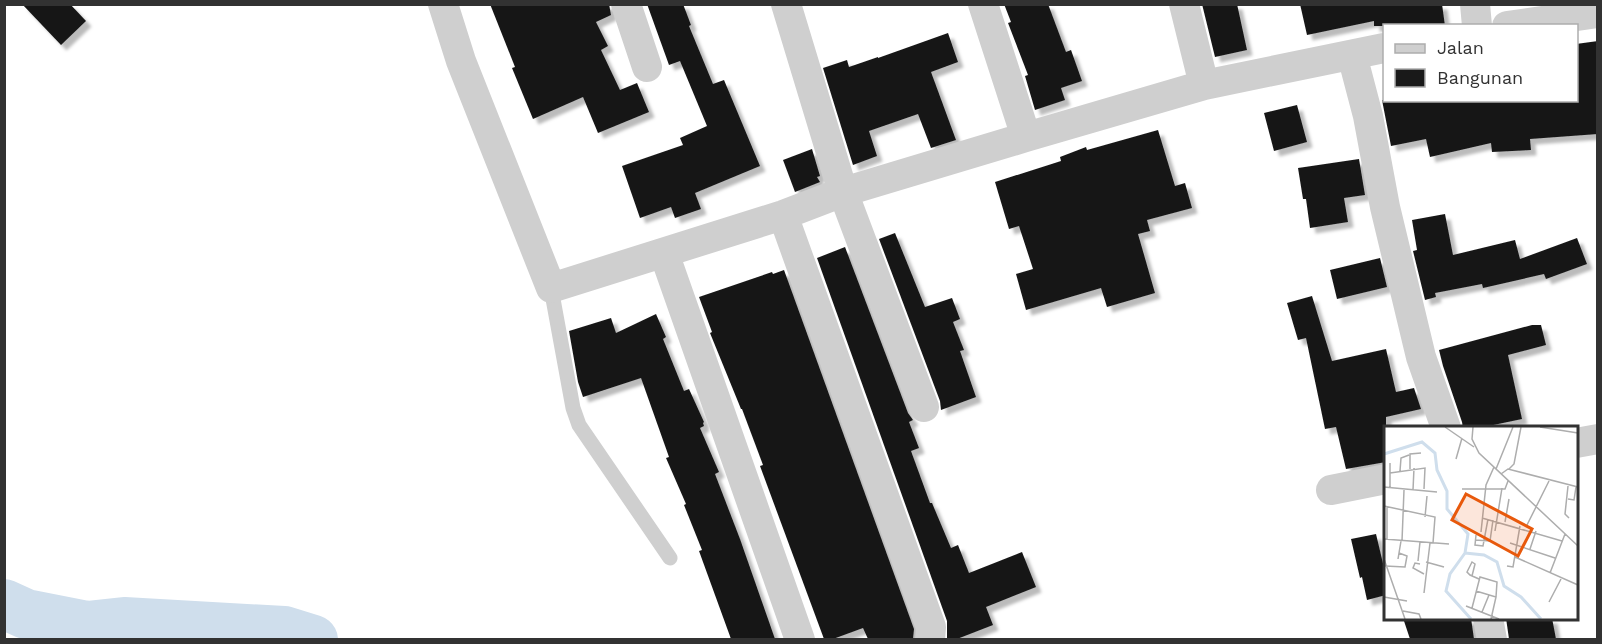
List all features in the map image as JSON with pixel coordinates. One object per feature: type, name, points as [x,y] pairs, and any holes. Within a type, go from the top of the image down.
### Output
[{"type":"street","points":[[443,4],[461,61],[551,288],[783,215],[843,192],[1203,85],[1383,48]]},
{"type":"street","points":[[626,4],[647,67]]},
{"type":"street","points":[[786,4],[843,192],[924,407]]},
{"type":"street","points":[[983,4],[1026,137]]},
{"type":"street","points":[[1184,4],[1203,85]]},
{"type":"street","points":[[1474,4],[1477,24]]},
{"type":"street","points":[[1521,24],[1598,13]]},
{"type":"street","points":[[1352,55],[1368,116],[1385,207],[1421,357],[1445,426]]},
{"type":"street","points":[[783,215],[931,627],[930,639]]},
{"type":"street","points":[[664,253],[800,639]]},
{"type":"street","points":[[1578,443],[1598,439]]},
{"type":"street","points":[[1331,490],[1384,479]]},
{"type":"street","points":[[1488,620],[1492,639]]},
{"type":"lane","points":[[551,288],[573,408],[579,425],[670,558]]},
{"type":"building","points":[[22,4],[70,4],[86,21],[61,45]]},
{"type":"building","points":[[490,4],[609,4],[611,15],[596,22],[608,46],[601,50],[620,90],[637,83],[649,112],[598,133],[583,97],[533,119],[512,68],[515,67]]},
{"type":"building","points":[[647,4],[683,4],[691,25],[689,26],[713,84],[724,80],[760,166],[695,193],[701,209],[675,218],[671,207],[640,218],[622,166],[683,145],[680,138],[707,126],[680,61],[669,65]]},
{"type":"building","points":[[1004,4],[1048,4],[1066,52],[1071,50],[1082,81],[1061,88],[1065,100],[1035,110],[1025,76],[1028,75],[1008,23],[1011,22]]},
{"type":"building","points":[[1202,4],[1237,4],[1247,50],[1215,57]]},
{"type":"building","points":[[1300,4],[1442,4],[1445,24],[1374,26],[1374,21],[1307,35]]},
{"type":"building","points":[[948,33],[958,62],[931,72],[956,140],[931,148],[918,114],[869,131],[877,156],[853,165],[823,68],[847,60],[849,67]]},
{"type":"building","points":[[1598,41],[1598,134],[1530,139],[1531,150],[1492,152],[1491,143],[1430,157],[1426,139],[1391,146],[1382,100],[1383,102],[1578,102],[1578,44]]},
{"type":"building","points":[[1297,105],[1307,142],[1274,151],[1264,113]]},
{"type":"building","points":[[1158,130],[1175,186],[1185,183],[1192,208],[1147,220],[1150,231],[1138,234],[1155,293],[1107,307],[1101,288],[1026,310],[1016,274],[1033,269],[1019,226],[1009,229],[995,182],[1061,161],[1060,157],[1086,147],[1087,150]]},
{"type":"building","points":[[812,149],[820,182],[795,192],[783,160]]},
{"type":"building","points":[[1359,159],[1365,195],[1344,198],[1348,222],[1310,228],[1298,168]]},
{"type":"building","points":[[1445,214],[1453,255],[1515,240],[1520,259],[1577,238],[1587,264],[1546,279],[1544,274],[1483,288],[1482,284],[1435,293],[1436,297],[1425,300],[1413,251],[1417,250],[1412,220]]},
{"type":"building","points":[[895,233],[925,307],[952,298],[960,319],[953,322],[964,350],[960,351],[976,397],[941,410],[940,401],[879,239]]},
{"type":"building","points":[[845,247],[908,413],[913,420],[909,422],[919,448],[911,451],[930,503],[932,503],[951,548],[958,545],[969,573],[1022,552],[1036,587],[986,607],[993,625],[957,639],[947,639],[947,621],[817,258]]},
{"type":"building","points":[[1380,258],[1387,287],[1337,299],[1330,270]]},
{"type":"building","points":[[784,270],[914,629],[913,639],[868,639],[863,628],[833,639],[824,639],[760,466],[763,465],[710,333],[712,332],[699,297]]},
{"type":"building","points":[[1312,296],[1332,361],[1386,349],[1396,392],[1414,388],[1421,409],[1386,417],[1384,462],[1346,469],[1336,427],[1325,429],[1306,338],[1298,340],[1287,303]]},
{"type":"building","points":[[656,314],[666,337],[663,339],[684,391],[689,389],[704,422],[704,426],[700,428],[719,472],[715,474],[775,639],[731,639],[699,551],[702,550],[684,505],[686,504],[666,458],[669,457],[641,378],[583,397],[569,331],[611,318],[616,333]]},
{"type":"building","points":[[1532,325],[1541,325],[1546,345],[1508,355],[1522,419],[1489,426],[1463,426],[1439,350]]},
{"type":"building","points":[[1376,534],[1384,568],[1384,596],[1367,600],[1351,539]]},
{"type":"building","points":[[1404,620],[1471,620],[1474,639],[1410,639]]},
{"type":"building","points":[[1506,620],[1552,620],[1556,639],[1509,639]]},
{"type":"waterway","points":[[4,604],[26,614],[87,626],[124,622],[284,631],[313,640]]}]
